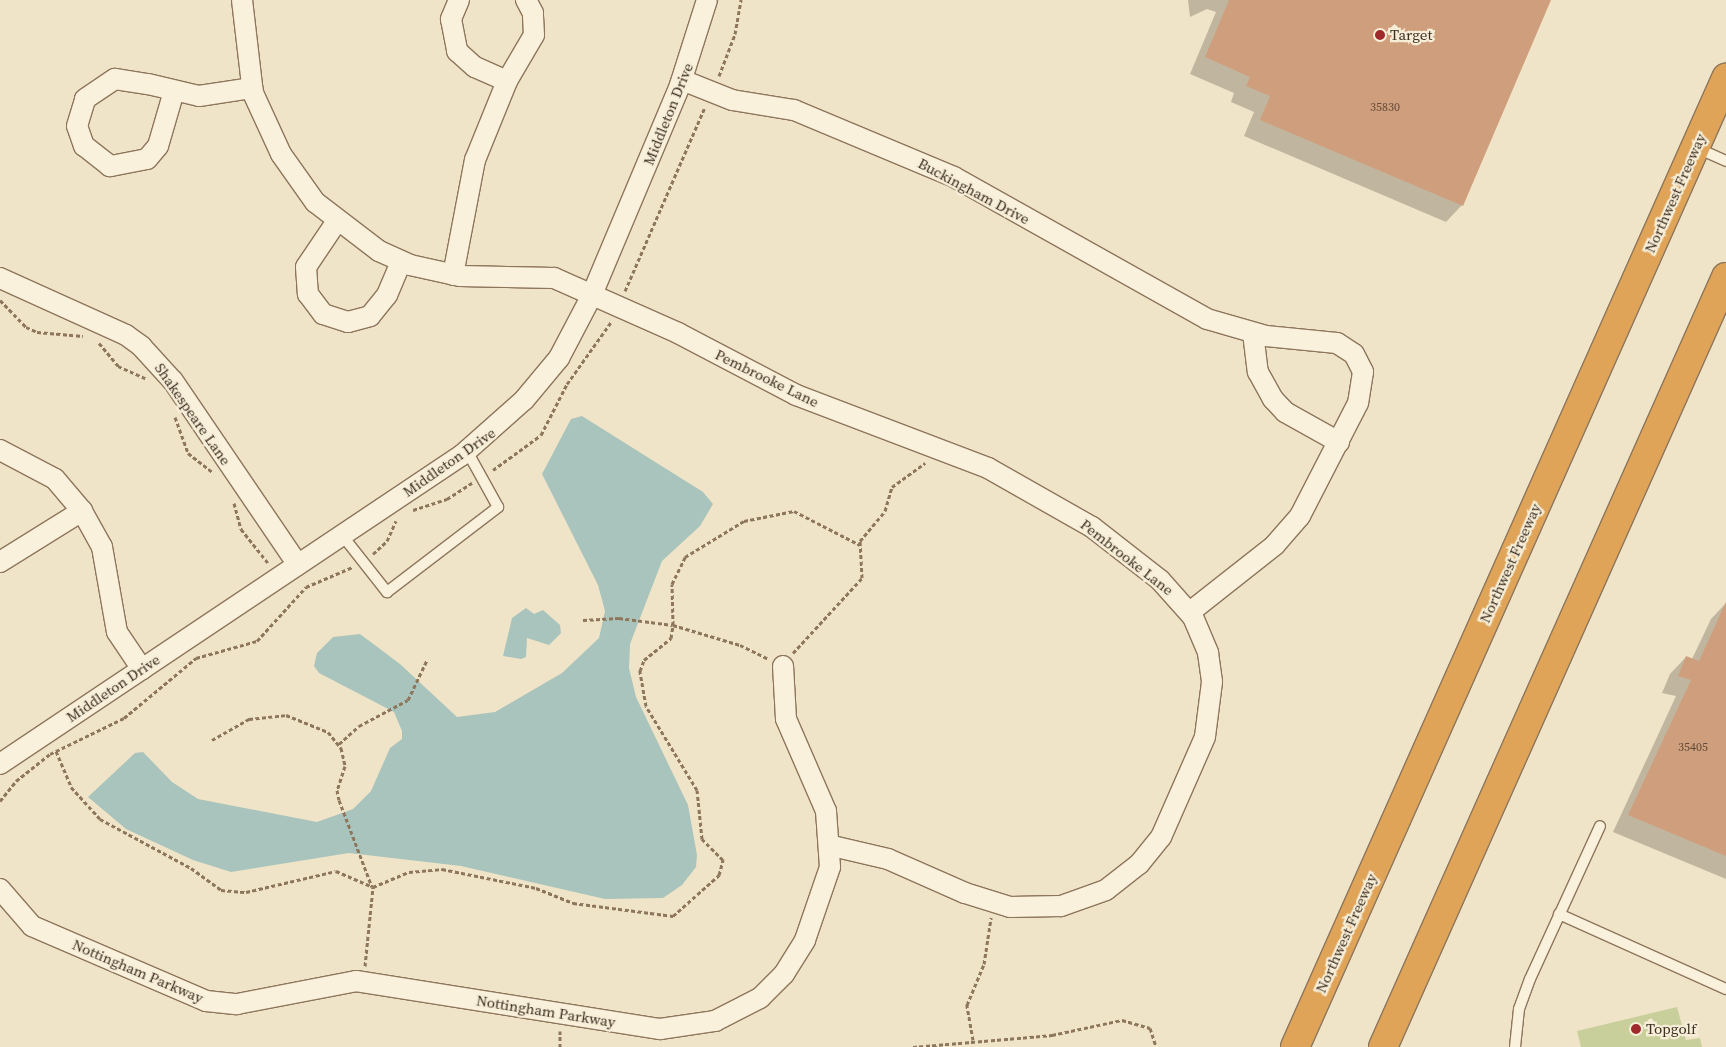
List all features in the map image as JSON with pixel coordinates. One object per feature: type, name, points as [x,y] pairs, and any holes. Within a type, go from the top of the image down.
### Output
[{"type":"highway","name":"Northwest Freeway","points":[[1295,1047],[1726,78]]},
{"type":"highway","points":[[1383,1047],[1726,277]]},
{"type":"street","points":[[242,0],[252,88],[263,119],[297,180],[337,221],[401,262],[387,295],[370,316],[348,322],[322,314],[308,294],[306,268],[337,221]]},
{"type":"street","points":[[459,0],[451,19],[457,51],[475,66],[507,81]]},
{"type":"street","points":[[453,275],[475,160],[507,81],[534,35],[533,13],[526,0]]},
{"type":"street","name":"Middleton Drive","points":[[0,764],[467,451],[505,420],[543,379],[592,295],[682,80],[707,0]]},
{"type":"street","points":[[174,91],[158,146],[147,159],[110,166],[84,146],[78,126],[80,112],[84,99],[102,84],[127,80],[174,91],[219,96],[252,88]]},
{"type":"street","name":"Buckingham Drive","points":[[682,80],[711,93],[794,110],[954,178],[1195,313],[1253,333],[1337,343],[1354,354],[1363,372],[1363,386],[1339,442],[1290,530],[1190,612]]},
{"type":"street","name":"Pembrooke Lane","points":[[401,262],[453,275],[545,276],[619,306],[796,395],[942,449],[1020,483],[1092,527],[1160,580],[1190,612],[1208,653],[1212,713],[1190,773],[1160,837],[1125,878],[1091,898],[1042,909],[995,904],[888,859],[832,846]]},
{"type":"street","name":"Shakespeare Lane","points":[[0,278],[126,335],[157,362],[298,565]]},
{"type":"street","points":[[1253,333],[1258,372],[1273,399],[1285,412],[1339,442]]},
{"type":"street","points":[[0,450],[55,479],[82,511],[102,547],[117,632],[142,669]]},
{"type":"street","points":[[0,562],[82,511]]},
{"type":"street","name":"Nottingham Parkway","points":[[0,889],[32,926],[206,1001],[237,1004],[315,986],[365,982],[660,1029],[715,1021],[760,998],[794,961],[819,907],[832,846],[826,810],[786,719],[783,666]]},
{"type":"lane","points":[[1695,147],[1726,161]]},
{"type":"lane","points":[[342,535],[387,592],[498,507],[467,451]]},
{"type":"lane","points":[[1515,1047],[1519,1009],[1559,914],[1600,826]]},
{"type":"lane","points":[[1559,914],[1726,989]]},
{"type":"path","points":[[408,511],[442,502],[482,477],[541,435],[568,384],[619,306],[735,34],[741,0]]},
{"type":"path","points":[[0,300],[26,326],[37,332],[88,337]]},
{"type":"path","points":[[96,340],[118,366],[152,382]]},
{"type":"path","points":[[172,410],[188,453],[221,479]]},
{"type":"path","points":[[583,620],[673,626],[740,645],[783,666],[862,578],[860,545],[885,511],[897,480],[930,462],[942,449]]},
{"type":"path","points":[[233,498],[240,529],[280,576],[295,597]]},
{"type":"path","points":[[56,751],[71,788],[100,819],[192,868],[221,890],[246,892],[327,871],[373,887],[409,872],[442,869],[536,888],[573,903],[673,916],[719,875],[723,860],[702,839],[697,790],[668,748],[640,689],[644,660],[665,645],[673,626],[672,584],[681,563],[695,548],[735,524],[787,510],[860,545]]},
{"type":"path","points":[[0,801],[16,781],[56,751],[124,718],[196,658],[257,640],[295,597],[319,578],[363,562],[382,547],[399,516]]},
{"type":"path","points":[[339,744],[368,721],[408,700],[427,660]]},
{"type":"path","points":[[212,740],[249,719],[286,715],[310,721],[339,744],[345,766],[337,790],[339,800],[373,887],[365,982]]},
{"type":"path","points":[[973,1040],[967,1005],[984,964],[995,904]]},
{"type":"path","points":[[913,1047],[973,1040],[1052,1035],[1122,1020],[1150,1028],[1156,1047]]},
{"type":"green space","name":"Topgolf","points":[[1677,1007],[1686,1040],[1700,1038],[1702,1047],[1581,1047],[1577,1031]]},
{"type":"water","points":[[582,416],[703,492],[713,504],[700,526],[662,561],[630,644],[629,668],[636,697],[688,805],[697,855],[696,867],[682,885],[663,898],[605,899],[461,866],[349,853],[231,872],[193,860],[126,829],[88,797],[135,753],[143,752],[172,782],[198,799],[317,822],[353,809],[371,791],[390,748],[402,739],[402,731],[394,712],[319,673],[314,666],[317,653],[333,637],[360,634],[400,664],[457,717],[495,712],[562,673],[599,638],[605,611],[598,585],[542,474],[571,419]]},
{"type":"water","points":[[526,608],[534,614],[543,610],[560,625],[561,633],[549,645],[527,638],[526,657],[521,659],[503,656],[512,618]]},
{"type":"building","points":[[1229,0],[1551,0],[1463,206],[1260,120],[1270,96],[1246,86],[1250,77],[1205,57]]},
{"type":"building","points":[[1726,602],[1726,856],[1628,815],[1691,680],[1678,676],[1686,656],[1699,661]]},
{"type":"place","name":"Target","points":[[1380,35]]},
{"type":"place","name":"Topgolf","points":[[1636,1029]]}]
